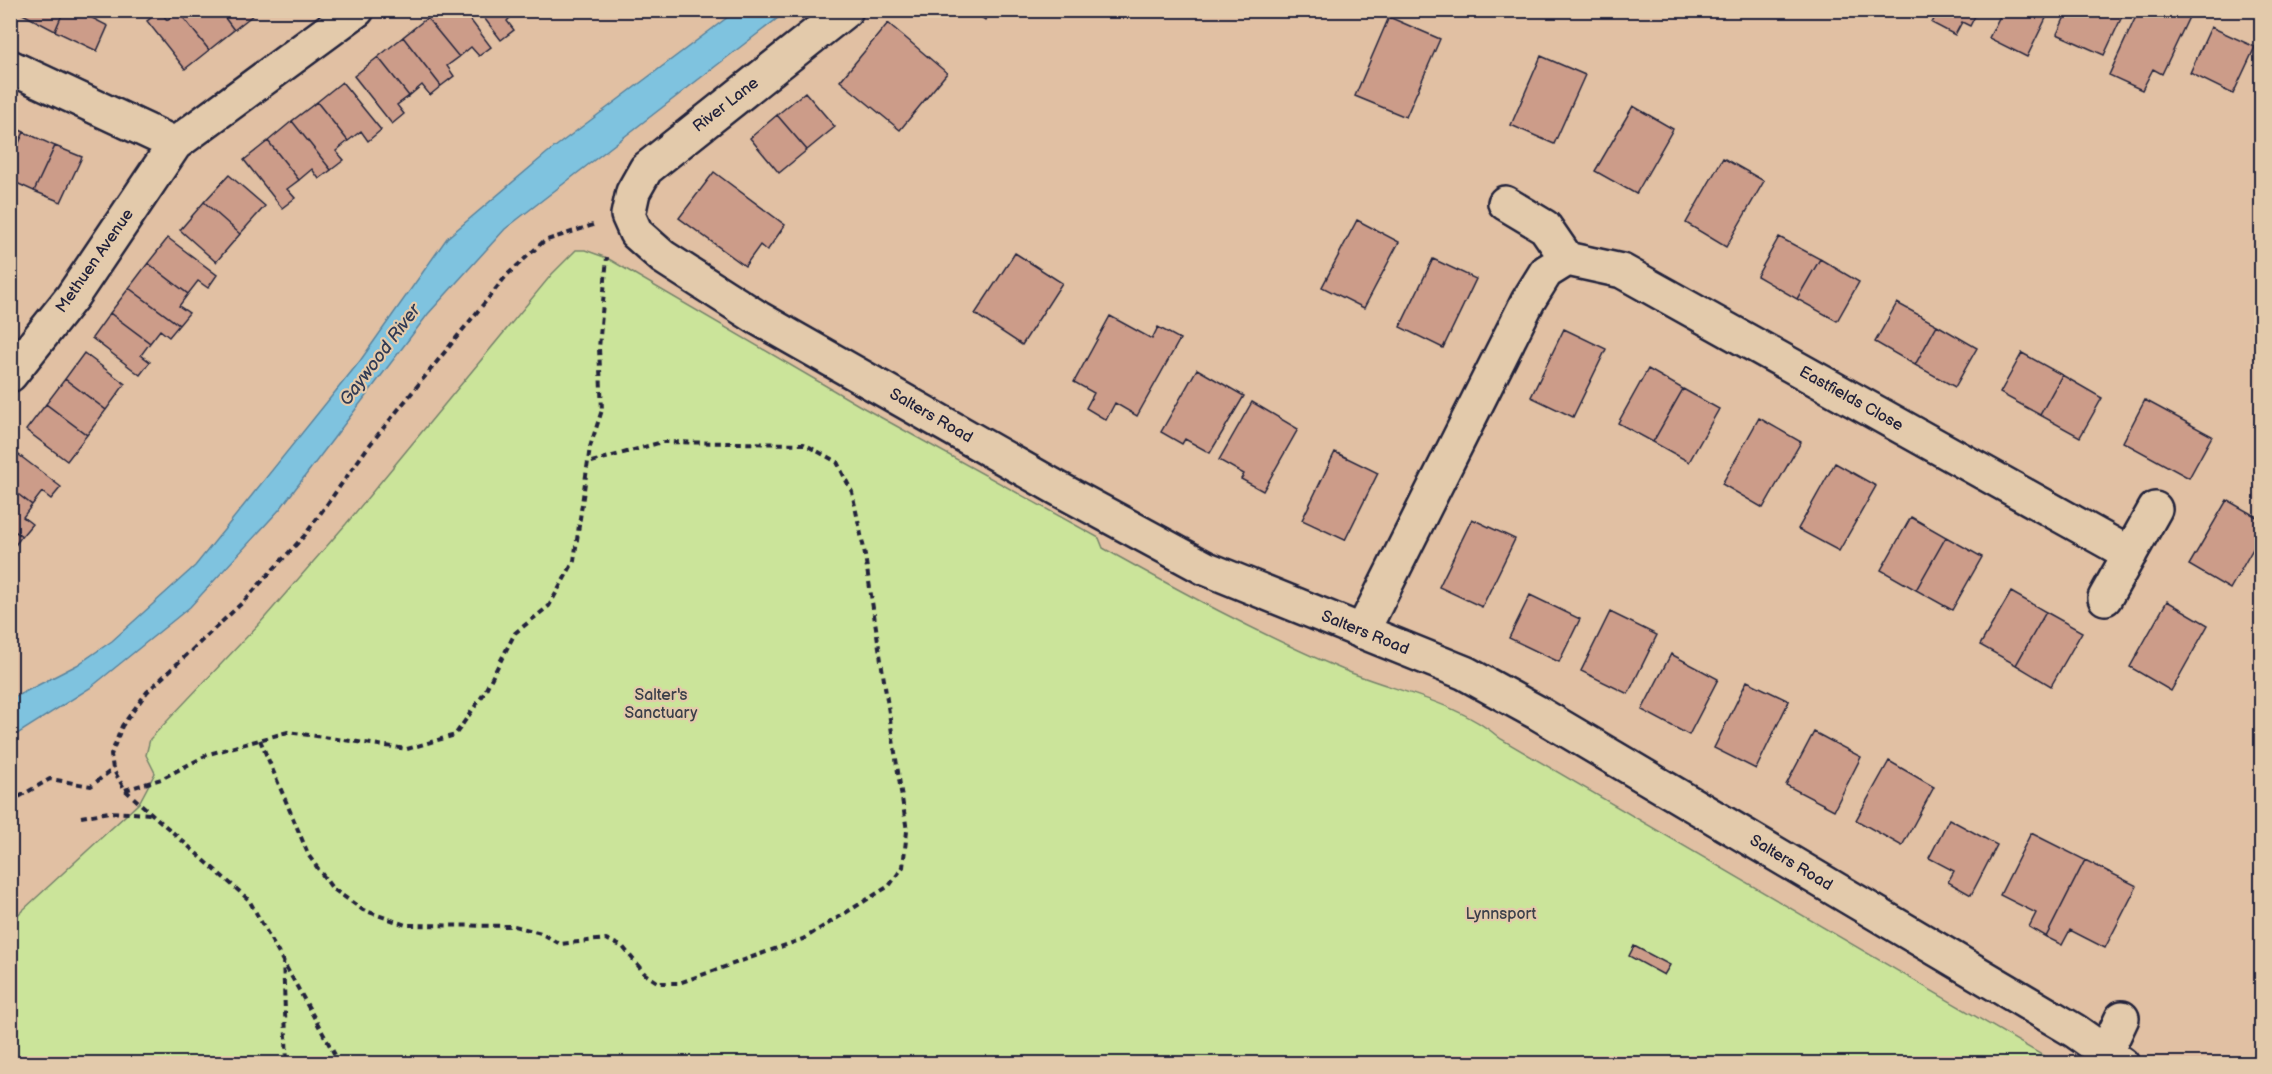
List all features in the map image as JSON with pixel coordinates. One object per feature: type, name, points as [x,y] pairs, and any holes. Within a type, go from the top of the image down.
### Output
[{"type":"street","name":"Methuen Avenue","points":[[10,375],[72,297],[175,144],[357,10]]},
{"type":"street","name":"River Lane","points":[[618,218],[646,169],[846,10]]},
{"type":"street","points":[[10,67],[175,144]]},
{"type":"street","points":[[1362,632],[1528,301],[1546,272],[1567,259],[1545,227],[1506,203]]},
{"type":"street","name":"Salters Road","points":[[618,218],[663,257],[759,318],[1057,488],[1205,568],[1465,673],[1538,713],[2114,1058],[2122,1018]]},
{"type":"street","name":"Eastfields Close","points":[[1567,259],[1622,271],[2130,554]]},
{"type":"street","points":[[2104,598],[2155,509]]},
{"type":"path","points":[[125,790],[161,779],[209,754],[288,732],[407,748],[455,735],[483,695],[515,633],[549,606],[574,561],[588,464],[602,410],[599,348],[618,218],[544,241],[507,274],[368,447],[305,535],[243,602],[147,692],[122,726],[111,755],[113,769],[125,790],[249,900],[283,958],[318,1029],[340,1064]]},
{"type":"path","points":[[260,740],[309,856],[332,888],[363,910],[406,925],[514,926],[541,933],[560,944],[606,939],[623,947],[645,974],[658,984],[679,983],[803,939],[889,886],[903,867],[907,831],[864,549],[852,492],[837,462],[804,444],[662,442],[588,464]]},
{"type":"path","points":[[10,802],[50,779],[91,786],[113,769]]},
{"type":"path","points":[[81,817],[109,812],[153,814]]},
{"type":"path","points":[[283,958],[287,1064]]},
{"type":"green space","name":"Salter's Sanctuary","points":[[576,250],[585,250],[607,258],[862,407],[1099,538],[1103,548],[1219,611],[1339,668],[1423,697],[1464,715],[1501,739],[2052,1061],[2051,1064],[11,1064],[11,921],[139,803],[155,773],[146,755],[150,739],[260,623],[346,524],[552,274]]},
{"type":"water","name":"Gaywood River","points":[[736,11],[787,11],[505,229],[428,314],[280,509],[190,607],[90,688],[11,738],[11,699],[77,665],[112,641],[195,566],[360,361],[447,238],[547,153]]},
{"type":"building","points":[[15,10],[64,10],[55,31]]},
{"type":"building","points":[[64,10],[95,10],[92,18],[108,26],[97,51],[55,31]]},
{"type":"building","points":[[219,10],[258,10],[258,11],[234,30]]},
{"type":"building","points":[[219,10],[234,30],[209,50],[178,11]]},
{"type":"building","points":[[437,10],[463,10],[491,47],[479,56],[471,47],[459,57],[427,18]]},
{"type":"building","points":[[478,10],[517,10],[507,21],[514,30],[501,40]]},
{"type":"building","points":[[971,10],[990,10],[985,20]]},
{"type":"building","points":[[1939,10],[1978,10],[1970,26],[1962,22],[1955,35],[1932,23]]},
{"type":"building","points":[[2003,10],[2050,10],[2027,57],[1989,38]]},
{"type":"building","points":[[2068,10],[2125,10],[2104,55],[2057,34]]},
{"type":"building","points":[[2139,10],[2177,10],[2189,17],[2162,74],[2153,69],[2142,90],[2109,75]]},
{"type":"building","points":[[160,11],[167,20],[178,11],[209,50],[185,69],[147,21]]},
{"type":"building","points":[[1389,17],[1440,39],[1406,117],[1355,96]]},
{"type":"building","points":[[427,18],[459,57],[447,66],[454,76],[441,86],[403,37]]},
{"type":"building","points":[[888,23],[947,73],[900,130],[840,81]]},
{"type":"building","points":[[2211,27],[2255,47],[2233,94],[2190,73]]},
{"type":"building","points":[[403,37],[441,86],[430,95],[422,85],[409,96],[378,57]]},
{"type":"building","points":[[1541,56],[1585,75],[1554,144],[1511,125]]},
{"type":"building","points":[[378,57],[409,96],[397,105],[404,114],[392,124],[354,76]]},
{"type":"building","points":[[342,82],[381,130],[368,141],[361,131],[348,141],[317,102]]},
{"type":"building","points":[[805,92],[835,127],[807,150],[777,115]]},
{"type":"building","points":[[317,102],[348,141],[336,151],[344,160],[331,170],[292,121]]},
{"type":"building","points":[[1633,106],[1673,129],[1636,194],[1595,171]]},
{"type":"building","points":[[777,115],[807,150],[779,173],[750,138]]},
{"type":"building","points":[[292,121],[331,170],[319,179],[312,169],[299,180],[268,141]]},
{"type":"building","points":[[10,126],[24,132],[10,163]]},
{"type":"building","points":[[24,132],[55,146],[34,191],[10,180],[10,163]]},
{"type":"building","points":[[268,141],[299,180],[287,189],[295,198],[282,208],[244,160]]},
{"type":"building","points":[[55,146],[82,157],[61,202],[34,191]]},
{"type":"building","points":[[1723,158],[1764,181],[1726,247],[1686,223]]},
{"type":"building","points":[[714,172],[785,225],[767,251],[760,245],[745,266],[679,218]]},
{"type":"building","points":[[229,175],[265,206],[240,234],[204,202]]},
{"type":"building","points":[[204,202],[240,234],[216,262],[180,230]]},
{"type":"building","points":[[1357,220],[1399,242],[1364,308],[1322,287]]},
{"type":"building","points":[[1779,237],[1820,259],[1797,299],[1757,276]]},
{"type":"building","points":[[168,238],[217,275],[208,288],[198,281],[188,294],[148,263]]},
{"type":"building","points":[[1015,253],[1062,283],[1022,345],[975,314]]},
{"type":"building","points":[[1433,259],[1476,279],[1443,348],[1400,327]]},
{"type":"building","points":[[1820,259],[1859,282],[1837,321],[1797,299]]},
{"type":"building","points":[[148,263],[188,294],[179,306],[189,313],[179,325],[129,288]]},
{"type":"building","points":[[129,288],[179,325],[169,337],[160,330],[150,343],[110,313]]},
{"type":"building","points":[[1897,303],[1937,325],[1915,365],[1875,342]]},
{"type":"building","points":[[110,313],[150,343],[141,355],[150,362],[140,375],[92,338]]},
{"type":"building","points":[[1110,316],[1152,339],[1158,327],[1180,339],[1137,416],[1115,403],[1106,420],[1086,408],[1094,393],[1074,382]]},
{"type":"building","points":[[1937,325],[1977,348],[1955,387],[1915,365]]},
{"type":"building","points":[[1564,329],[1606,349],[1573,417],[1531,397]]},
{"type":"building","points":[[84,353],[125,384],[106,410],[65,379]]},
{"type":"building","points":[[2022,353],[2062,375],[2040,415],[2000,393]]},
{"type":"building","points":[[1197,369],[1244,396],[1210,453],[1185,439],[1182,444],[1161,432]]},
{"type":"building","points":[[1648,369],[1683,389],[1653,442],[1618,423]]},
{"type":"building","points":[[2062,375],[2102,398],[2080,437],[2040,415]]},
{"type":"building","points":[[65,379],[106,410],[87,435],[46,404]]},
{"type":"building","points":[[1683,389],[1719,409],[1689,462],[1653,442]]},
{"type":"building","points":[[2145,400],[2212,436],[2189,478],[2123,442]]},
{"type":"building","points":[[1252,402],[1298,429],[1263,491],[1241,479],[1244,474],[1219,460]]},
{"type":"building","points":[[46,404],[87,435],[67,461],[26,430]]},
{"type":"building","points":[[1759,418],[1801,442],[1763,508],[1722,484]]},
{"type":"building","points":[[11,449],[61,487],[51,499],[42,492],[32,505],[10,488]]},
{"type":"building","points":[[1335,452],[1378,473],[1345,540],[1302,520]]},
{"type":"building","points":[[1835,463],[1876,486],[1839,551],[1798,529]]},
{"type":"building","points":[[10,488],[32,505],[23,517],[32,524],[22,536],[10,528]]},
{"type":"building","points":[[2227,500],[2262,520],[2262,533],[2230,589],[2189,565]]},
{"type":"building","points":[[1911,517],[1946,537],[1916,590],[1881,570]]},
{"type":"building","points":[[1472,519],[1515,539],[1482,607],[1439,587]]},
{"type":"building","points":[[10,528],[22,536],[13,548],[10,546]]},
{"type":"building","points":[[1946,537],[1982,557],[1952,610],[1916,590]]},
{"type":"building","points":[[2011,592],[2046,612],[2016,665],[1980,645]]},
{"type":"building","points":[[1530,595],[1580,619],[1559,662],[1509,638]]},
{"type":"building","points":[[2167,601],[2208,625],[2171,691],[2130,667]]},
{"type":"building","points":[[1610,612],[1657,635],[1628,694],[1581,671]]},
{"type":"building","points":[[2046,612],[2082,632],[2051,686],[2016,665]]},
{"type":"building","points":[[1671,654],[1718,679],[1689,735],[1642,710]]},
{"type":"building","points":[[1747,681],[1789,701],[1756,769],[1714,748]]},
{"type":"building","points":[[1814,732],[1861,757],[1834,810],[1786,785]]},
{"type":"building","points":[[1889,761],[1934,787],[1902,846],[1856,820]]},
{"type":"building","points":[[1949,819],[1997,845],[1971,895],[1948,882],[1954,871],[1929,858]]},
{"type":"building","points":[[2031,833],[2085,860],[2046,937],[2029,927],[2036,913],[2000,895]]},
{"type":"building","points":[[2085,860],[2137,886],[2105,948],[2070,930],[2062,945],[2046,937]]},
{"type":"building","points":[[1634,946],[1670,965],[1664,975],[1629,956]]},
{"type":"park label","name":"Lynnsport","points":[[1501,914]]}]
